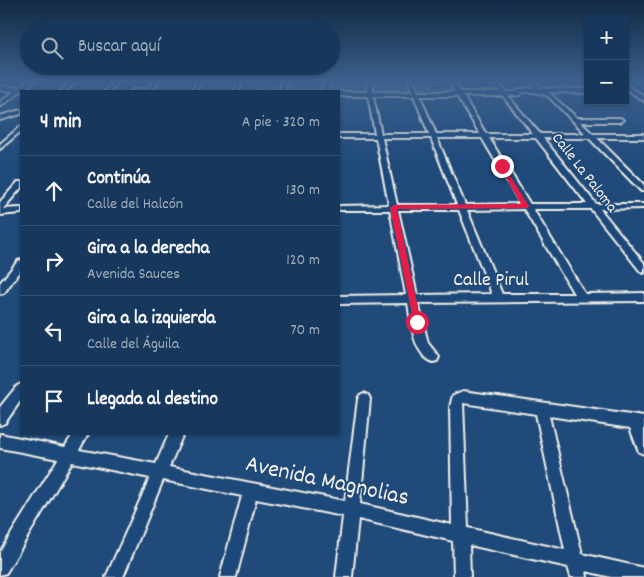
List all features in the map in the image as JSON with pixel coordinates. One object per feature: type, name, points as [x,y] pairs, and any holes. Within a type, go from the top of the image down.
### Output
[{"type":"street","points":[[373,108],[423,345],[433,356]]},
{"type":"street","points":[[422,108],[500,299]]},
{"type":"street","points":[[466,108],[581,296]]},
{"type":"street","name":"Calle La Paloma","points":[[514,108],[644,270]]},
{"type":"street","points":[[562,108],[644,189]]},
{"type":"street","points":[[0,118],[20,112]]},
{"type":"street","points":[[575,120],[620,120]]},
{"type":"street","points":[[0,147],[20,129]]},
{"type":"street","points":[[340,136],[644,136]]},
{"type":"street","points":[[0,138],[20,137]]},
{"type":"street","points":[[0,207],[20,185]]},
{"type":"street","points":[[340,208],[644,206]]},
{"type":"street","points":[[0,212],[20,211]]},
{"type":"street","points":[[0,290],[20,264]]},
{"type":"street","name":"Calle Pirul","points":[[340,300],[412,298],[500,299],[581,296],[644,297]]},
{"type":"street","points":[[0,418],[20,391]]},
{"type":"street","points":[[462,577],[457,399],[463,397],[639,424],[644,447]]},
{"type":"street","points":[[344,577],[364,399]]},
{"type":"street","points":[[541,409],[577,569]]},
{"type":"street","points":[[0,567],[80,435]]},
{"type":"street","points":[[114,577],[176,435]]},
{"type":"street","name":"Avenida Magnolias","points":[[0,441],[351,510],[460,536],[577,569],[644,576]]},
{"type":"street","points":[[228,577],[252,490]]},
{"type":"route","points":[[417,322],[394,208],[526,206],[502,166]]}]
